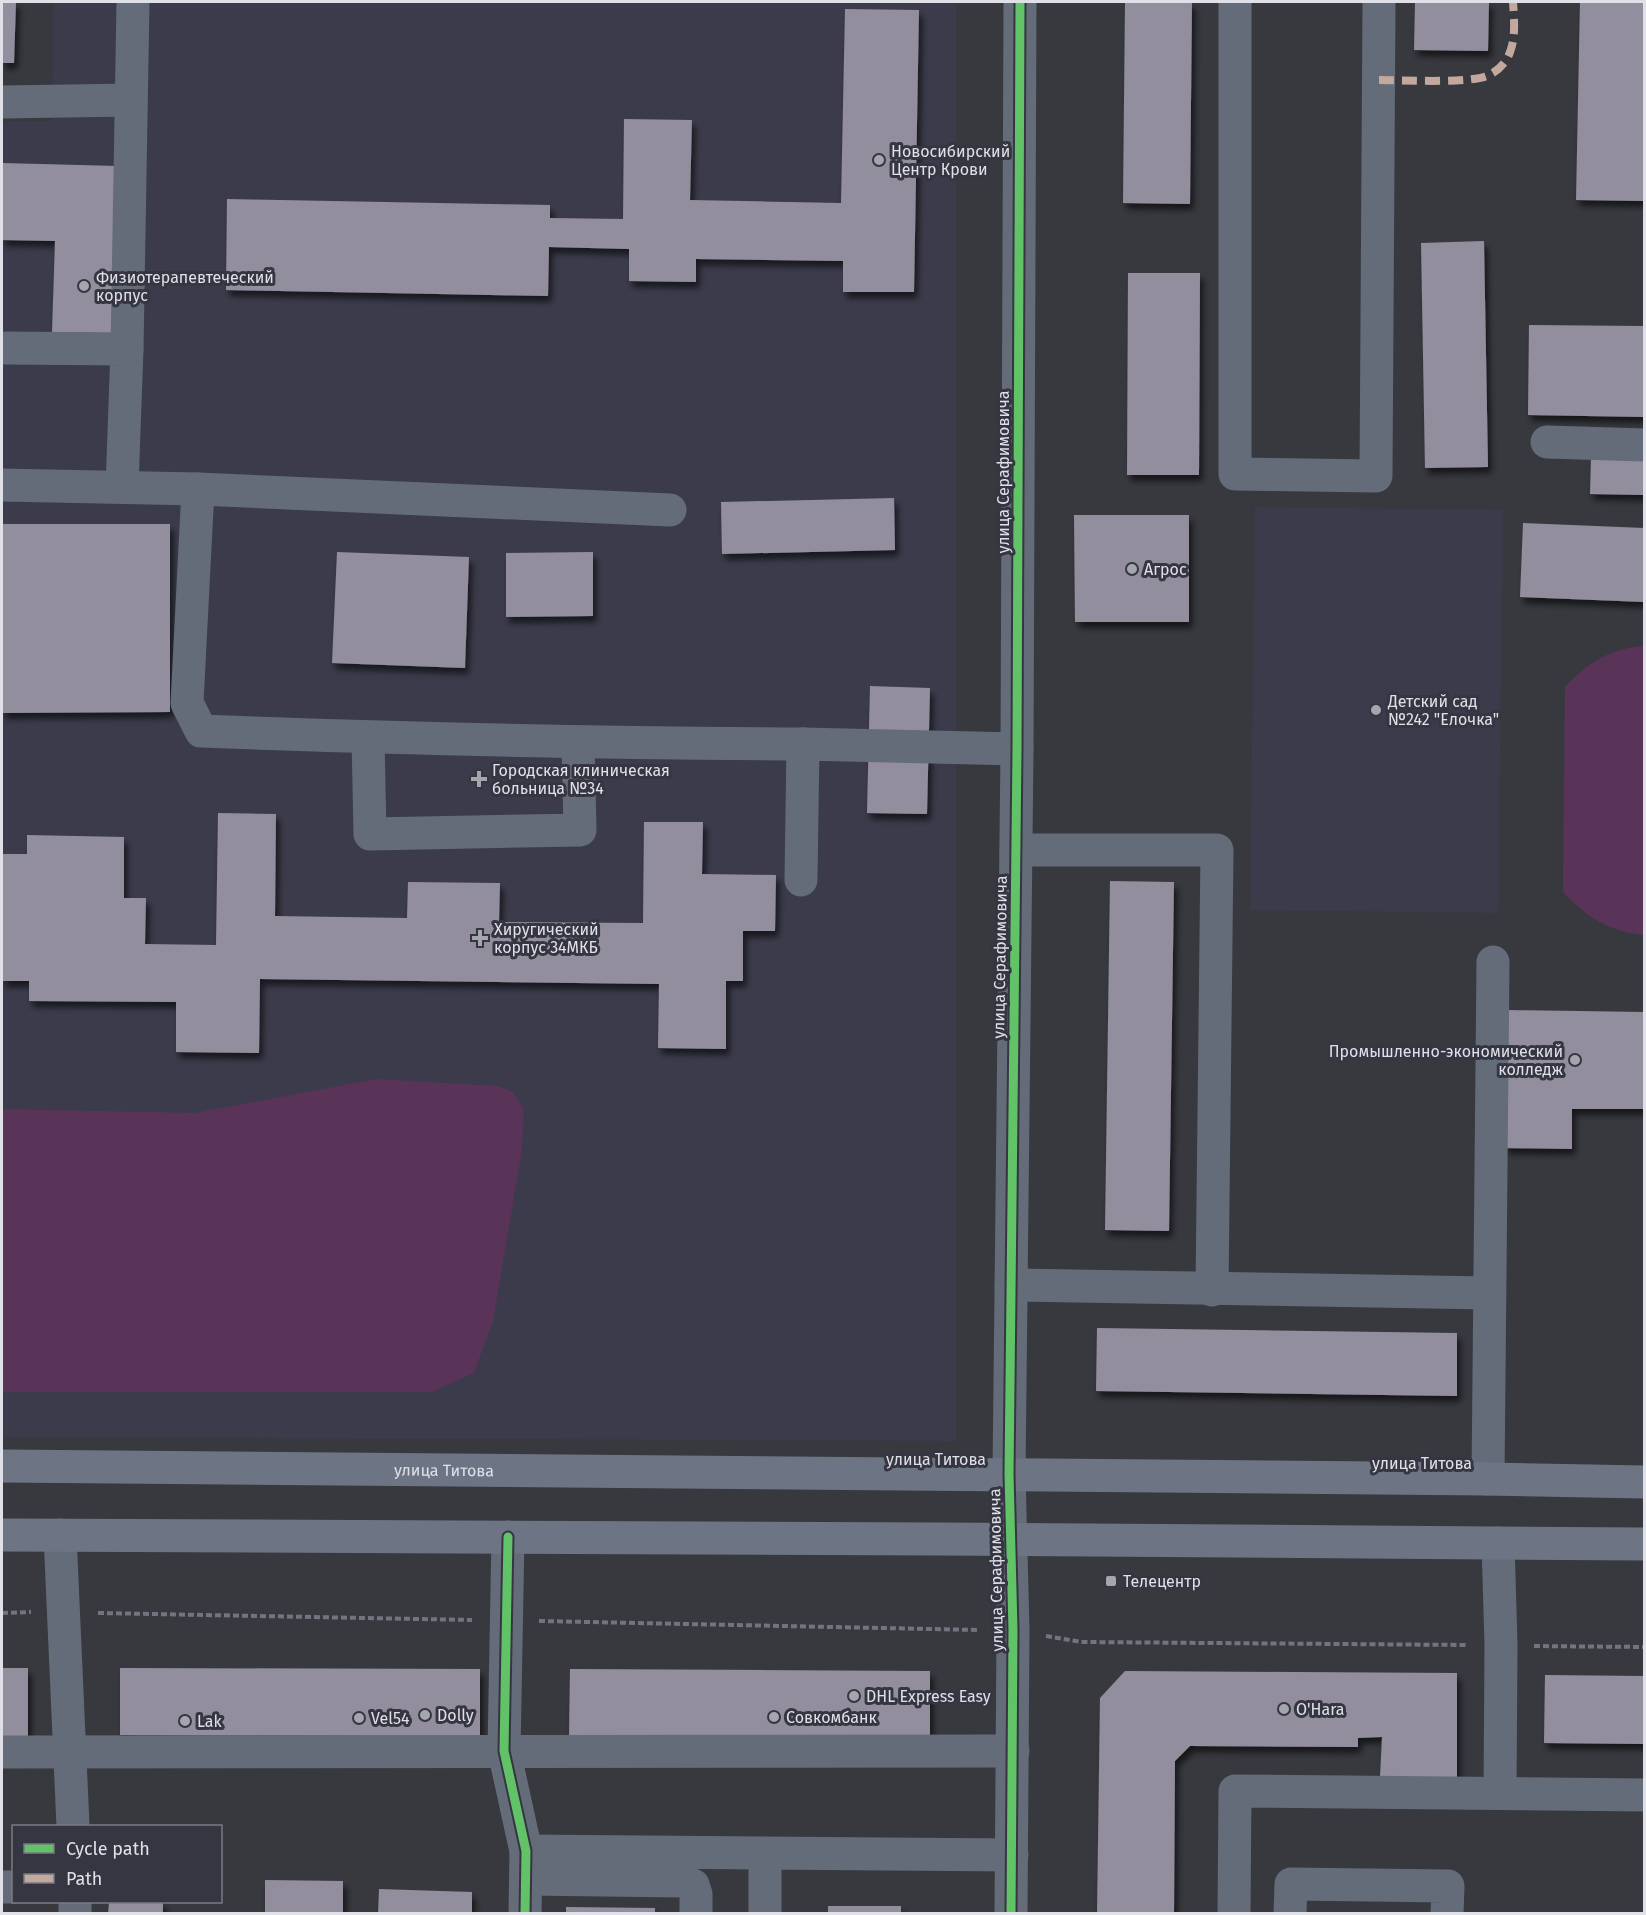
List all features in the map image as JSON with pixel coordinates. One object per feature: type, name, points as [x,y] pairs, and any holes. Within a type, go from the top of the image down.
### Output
[{"type":"main road","name":"улица Титова","points":[[2,1466],[1009,1474],[1644,1482]]},
{"type":"main road","points":[[2,1535],[1644,1544]]},
{"type":"street","points":[[122,487],[127,349],[133,2]]},
{"type":"street","name":"улица Серафимовича","points":[[1011,1914],[1013,1630],[1009,1474],[1017,750],[1020,2]]},
{"type":"street","points":[[1235,2],[1235,474],[1376,476],[1379,2]]},
{"type":"street","points":[[2,102],[131,100]]},
{"type":"street","points":[[2,348],[127,349]]},
{"type":"street","points":[[1547,442],[1644,445]]},
{"type":"street","points":[[2,485],[198,489],[670,510]]},
{"type":"street","points":[[198,489],[188,703],[201,731],[578,743],[803,744],[1017,750]]},
{"type":"street","points":[[368,738],[370,834],[580,830],[578,743]]},
{"type":"street","points":[[801,880],[803,744]]},
{"type":"street","points":[[1016,850],[1217,850],[1212,1290]]},
{"type":"street","points":[[1488,1479],[1493,962]]},
{"type":"street","points":[[1011,1285],[1489,1293]]},
{"type":"street","points":[[60,1535],[73,1825]]},
{"type":"street","points":[[508,1537],[504,1751],[526,1865],[525,1914]]},
{"type":"street","points":[[1498,1543],[1501,1646],[1500,1793]]},
{"type":"street","points":[[2,1752],[1012,1751]]},
{"type":"street","points":[[1234,1914],[1235,1791],[1644,1795]]},
{"type":"street","points":[[526,1865],[765,1854],[1012,1855]]},
{"type":"street","points":[[765,1854],[765,1914]]},
{"type":"street","points":[[526,1865],[684,1881],[693,1885],[696,1894],[696,1914]]},
{"type":"street","points":[[1290,1914],[1291,1884],[1448,1886],[1448,1914]]},
{"type":"path","points":[[1013,1630],[1081,1642],[1644,1647]]},
{"type":"shaded area","name":"Городская клиническая больница №34","points":[[53,2],[956,2],[956,1441],[2,1437],[2,121],[52,121]]},
{"type":"shaded area","name":"Детский сад №242 \"Елочка\"","points":[[1255,507],[1503,510],[1498,913],[1250,910]]},
{"type":"shaded area","points":[[1644,646],[1644,935],[1620,931],[1599,922],[1563,892],[1565,687],[1600,658],[1632,647]]},
{"type":"shaded area","points":[[376,1079],[498,1086],[512,1092],[524,1109],[522,1149],[493,1321],[474,1373],[432,1392],[2,1392],[2,1109],[195,1113]]},
{"type":"building","points":[[2,2],[16,2],[14,63],[2,63]]},
{"type":"building","points":[[1125,2],[1192,2],[1190,204],[1123,203]]},
{"type":"building","points":[[1415,2],[1489,2],[1488,51],[1414,50]]},
{"type":"building","points":[[1580,2],[1644,2],[1644,201],[1576,200]]},
{"type":"building","points":[[845,9],[919,10],[914,292],[843,292],[843,261],[696,259],[696,282],[629,281],[629,249],[549,247],[548,296],[226,290],[227,199],[550,205],[550,218],[623,219],[624,119],[692,120],[690,200],[841,203]]},
{"type":"building","name":"Физиотерапевтеческий корпус","points":[[2,163],[118,166],[113,333],[52,332],[55,241],[2,240]]},
{"type":"building","points":[[1484,241],[1488,467],[1425,468],[1421,243]]},
{"type":"building","points":[[1128,273],[1200,273],[1199,475],[1127,475]]},
{"type":"building","points":[[1529,325],[1644,326],[1644,417],[1528,415]]},
{"type":"building","points":[[1591,458],[1644,459],[1644,495],[1590,494]]},
{"type":"building","points":[[894,498],[895,550],[722,554],[721,502]]},
{"type":"building","name":"Агрос","points":[[1074,515],[1189,515],[1189,622],[1075,622]]},
{"type":"building","points":[[1523,523],[1644,528],[1644,602],[1520,597]]},
{"type":"building","points":[[2,524],[170,524],[170,712],[2,713]]},
{"type":"building","points":[[337,552],[469,557],[465,668],[332,663]]},
{"type":"building","points":[[593,552],[593,616],[506,617],[506,553]]},
{"type":"building","points":[[870,686],[930,688],[927,814],[867,813]]},
{"type":"building","name":"Хиругический корпус 34МКБ","points":[[218,813],[276,814],[275,916],[407,918],[408,882],[500,883],[499,922],[643,923],[644,822],[703,822],[702,874],[776,875],[775,931],[743,931],[743,981],[726,981],[726,1049],[658,1048],[659,984],[260,979],[259,1053],[176,1052],[176,1002],[29,1001],[29,981],[2,981],[2,854],[27,854],[27,835],[124,837],[124,898],[146,898],[145,944],[216,945]]},
{"type":"building","points":[[1110,881],[1174,882],[1169,1231],[1105,1230]]},
{"type":"building","name":"Промышленно-экономический колледж","points":[[1506,1010],[1644,1012],[1644,1109],[1572,1109],[1572,1149],[1504,1148]]},
{"type":"building","points":[[1097,1328],[1457,1333],[1457,1396],[1096,1391]]},
{"type":"building","points":[[2,1668],[28,1668],[28,1736],[2,1736]]},
{"type":"building","points":[[120,1668],[480,1669],[480,1736],[120,1735]]},
{"type":"building","points":[[570,1669],[930,1671],[930,1738],[569,1736]]},
{"type":"building","points":[[1125,1671],[1457,1673],[1457,1777],[1380,1777],[1382,1737],[1358,1738],[1358,1747],[1190,1746],[1175,1761],[1174,1914],[1097,1914],[1100,1698]]},
{"type":"building","points":[[1545,1675],[1644,1676],[1644,1744],[1544,1743]]},
{"type":"building","points":[[265,1880],[343,1881],[343,1914],[265,1914]]},
{"type":"building","points":[[379,1889],[472,1892],[472,1914],[378,1914]]},
{"type":"building","points":[[109,1903],[163,1903],[163,1914],[108,1914]]},
{"type":"building","points":[[828,1906],[901,1906],[901,1914],[828,1914]]},
{"type":"building","points":[[566,1907],[655,1908],[655,1914],[566,1914]]},
{"type":"marked path","points":[[1379,80],[1468,80],[1481,78],[1499,69],[1509,56],[1512,46],[1513,2]]},
{"type":"cycle path","points":[[1011,1914],[1013,1630],[1009,1474],[1017,749],[1020,2]]},
{"type":"cycle path","points":[[508,1537],[504,1751],[526,1851],[525,1914]]},
{"type":"place","name":"Новосибирский Центр Крови","points":[[879,160]]},
{"type":"place","name":"Физиотерапевтеческий корпус","points":[[84,286]]},
{"type":"place","name":"Агрос","points":[[1132,569]]},
{"type":"place","name":"Детский сад №242 \"Елочка\"","points":[[1376,710]]},
{"type":"place","name":"Городская клиническая больница №34","points":[[479,779]]},
{"type":"place","name":"Хиругический корпус 34МКБ","points":[[480,938]]},
{"type":"place","name":"Промышленно-экономический колледж","points":[[1575,1060]]},
{"type":"place","name":"Телецентр","points":[[1111,1581]]},
{"type":"place","name":"DHL Express Easy","points":[[854,1696]]},
{"type":"place","name":"O'Hara","points":[[1284,1709]]},
{"type":"place","name":"Dolly","points":[[425,1715]]},
{"type":"place","name":"Совкомбанк","points":[[774,1717]]},
{"type":"place","name":"Vel54","points":[[359,1718]]},
{"type":"place","name":"Lak","points":[[185,1721]]}]
